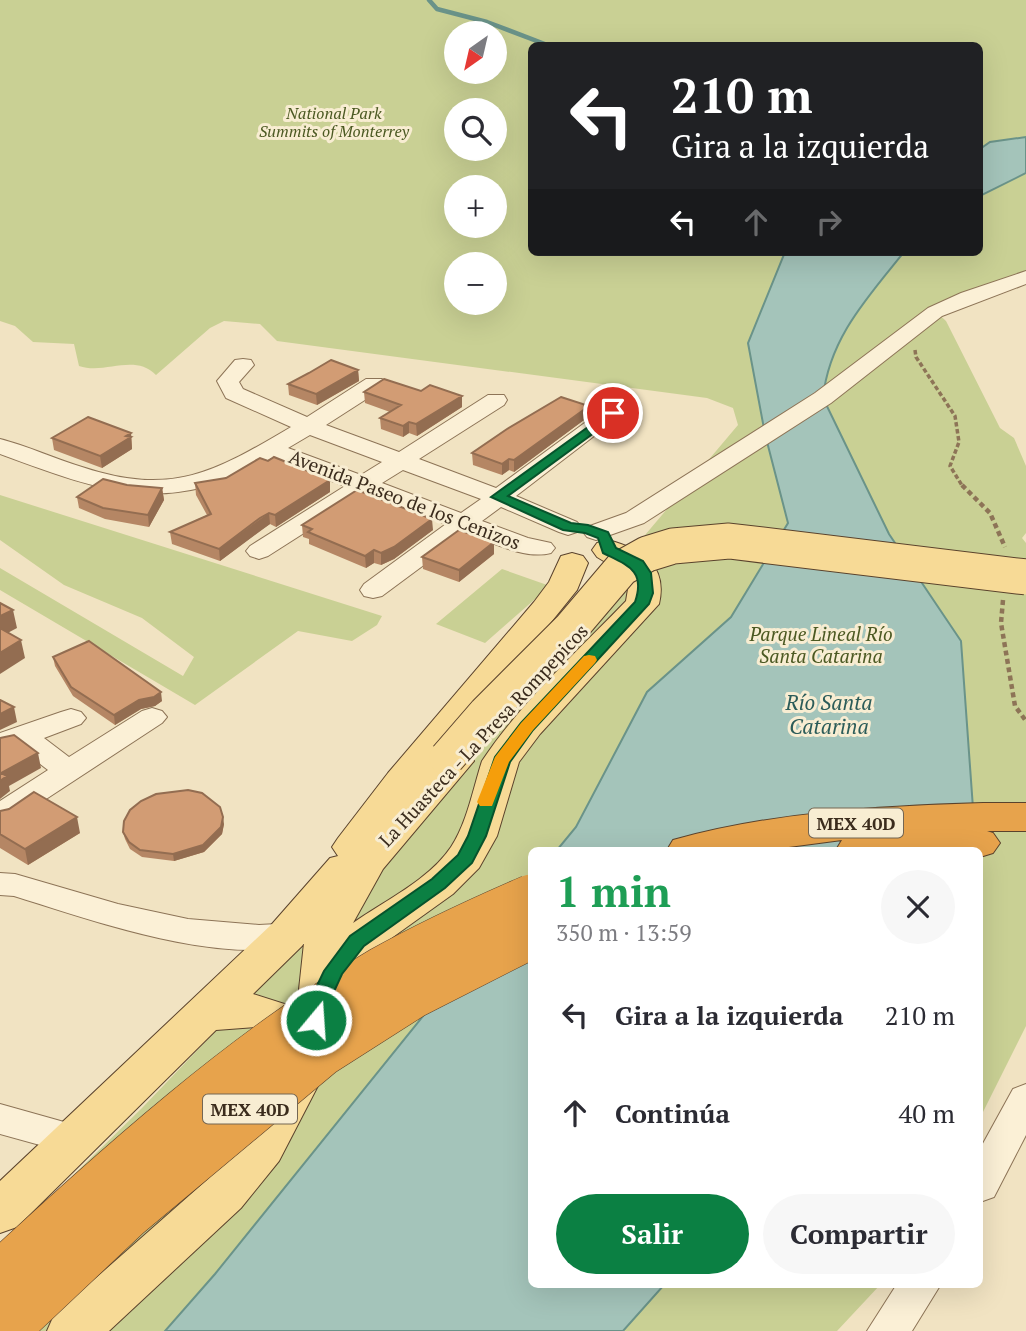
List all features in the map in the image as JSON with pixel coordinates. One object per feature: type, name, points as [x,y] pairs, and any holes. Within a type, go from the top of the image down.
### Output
[{"type":"highway","name":"MEX 40D","points":[[706,847],[838,824],[961,817],[1026,817]]},
{"type":"highway","name":"MEX 40D","points":[[899,847],[953,843],[1026,843]]},
{"type":"highway","name":"MEX 40D","points":[[0,1278],[121,1166],[184,1112],[295,1027],[334,1000],[435,943],[528,902]]},
{"type":"highway","name":"MEX 40D","points":[[2,1331],[126,1214],[321,1051],[412,993],[528,934]]},
{"type":"main road","points":[[321,998],[334,971],[357,941],[439,884],[465,858],[477,836],[501,761],[527,726],[642,604],[646,593],[644,573],[638,564],[602,541]]},
{"type":"main road","name":"La Huasteca - La Presa Rompepicos","points":[[308,932],[339,873],[496,716],[544,673],[614,593],[637,573],[658,562],[705,550],[759,550],[1016,575]]},
{"type":"main road","points":[[339,873],[351,848],[401,782],[547,609],[565,583],[557,556]]},
{"type":"main road","name":"La Huasteca - La Presa Rompepicos","points":[[0,1212],[201,1017],[308,932],[349,886],[451,760]]},
{"type":"main road","name":"La Huasteca - La Presa Rompepicos","points":[[73,1331],[224,1194],[262,1147],[307,1061],[321,998],[322,954],[308,932]]},
{"type":"main road","points":[[201,1017],[251,1008],[287,1022],[310,1043]]},
{"type":"street","points":[[568,527],[544,537],[557,556],[594,560],[602,541],[823,398],[935,312],[1026,277]]},
{"type":"street","name":"Avenida Paseo de los Cenizos","points":[[243,365],[229,382],[233,393],[308,426],[498,497],[602,541]]},
{"type":"street","points":[[308,426],[374,384]]},
{"type":"street","points":[[259,551],[496,400]]},
{"type":"street","points":[[373,590],[613,413]]},
{"type":"street","name":"Avenida Paseo de los Cenizos","points":[[0,446],[110,485],[138,489],[184,486],[207,480],[308,426]]},
{"type":"street","name":"Avenida Paseo de los Cenizos","points":[[269,449],[557,556]]},
{"type":"street","points":[[0,815],[152,717]]},
{"type":"street","points":[[11,740],[71,718]]},
{"type":"street","points":[[11,740],[68,771]]},
{"type":"street","points":[[0,884],[15,885],[136,921],[210,933],[308,932]]},
{"type":"street","points":[[983,1180],[1026,1099]]},
{"type":"street","points":[[0,1119],[76,1140]]},
{"type":"street","points":[[888,1331],[918,1288]]},
{"type":"path","points":[[906,334],[914,345],[916,357],[955,416],[959,442],[950,466],[967,492],[990,513],[1016,575],[1001,623],[1015,706],[1026,721]]},
{"type":"green space","name":"Parque Lineal Río Santa Catarina","points":[[0,0],[1026,0],[1026,272],[934,310],[946,321],[1000,428],[1014,438],[1026,466],[1026,533],[1022,538],[1026,543],[1026,1026],[983,1112],[983,847],[528,847],[528,1288],[877,1288],[837,1331],[0,1331],[0,1247],[142,1108],[303,940],[738,425],[733,408],[707,398],[277,341],[260,324],[224,321],[210,328],[156,375],[138,366],[79,366],[74,344],[33,342],[15,326],[0,321]]},
{"type":"green space","points":[[0,495],[382,616],[377,625],[352,641],[298,631],[195,705],[0,590],[0,568],[183,676],[194,657],[142,618],[64,585],[0,540]]},
{"type":"green space","points":[[502,569],[550,586],[485,643],[436,624]]},
{"type":"water","points":[[1026,137],[1026,173],[983,194],[983,147],[990,142]]},
{"type":"water","name":"Río Santa Catarina","points":[[783,256],[901,256],[864,302],[842,337],[833,356],[823,398],[889,534],[961,641],[976,847],[559,847],[576,827],[647,692],[731,617],[788,523],[765,434],[748,343]]},
{"type":"water","points":[[528,886],[528,1288],[661,1288],[623,1331],[165,1331],[215,1274]]},
{"type":"building","points":[[331,360],[358,370],[316,394],[288,384],[309,373]]},
{"type":"building","points":[[384,379],[421,391],[430,385],[462,396],[416,424],[409,422],[403,426],[380,418],[401,405],[364,392]]},
{"type":"building","points":[[561,397],[589,406],[514,460],[509,459],[502,464],[472,453],[507,429]]},
{"type":"building","points":[[88,417],[131,433],[126,436],[131,437],[100,456],[52,438]]},
{"type":"building","points":[[274,457],[330,480],[275,515],[269,513],[260,518],[219,549],[170,532],[211,514],[195,483],[226,478],[260,458],[268,461]]},
{"type":"building","points":[[103,479],[127,485],[162,488],[148,515],[103,508],[77,497]]},
{"type":"building","points":[[357,490],[432,519],[394,547],[381,553],[374,550],[365,556],[308,532],[312,529],[302,525]]},
{"type":"building","points":[[459,530],[494,542],[459,570],[422,557]]},
{"type":"building","points":[[0,603],[13,610],[0,616]]},
{"type":"building","points":[[0,628],[21,640],[0,653]]},
{"type":"building","points":[[89,641],[161,692],[154,697],[139,700],[114,715],[71,687],[53,657]]},
{"type":"building","points":[[0,700],[14,707],[0,714]]},
{"type":"building","points":[[14,735],[38,753],[1,773],[7,776],[0,781],[0,738]]},
{"type":"building","points":[[188,790],[202,793],[220,807],[223,817],[221,827],[203,845],[173,854],[140,850],[129,842],[123,832],[124,821],[130,810],[156,794]]},
{"type":"building","points":[[34,792],[77,817],[25,849],[0,834],[0,811],[9,809]]},
{"type":"waterway","points":[[429,0],[437,9],[487,22],[540,42]]},
{"type":"slow traffic","points":[[486,802],[501,761],[527,726],[589,660]]},
{"type":"route","points":[[316,1020],[321,998],[334,971],[357,941],[439,884],[465,858],[477,836],[501,761],[527,726],[642,604],[646,593],[644,573],[638,564],[608,550],[609,545],[603,535],[588,529],[568,527],[498,497],[613,413]]},
{"type":"park label","name":"National Park Summits of Monterrey","points":[[334,122]]}]
